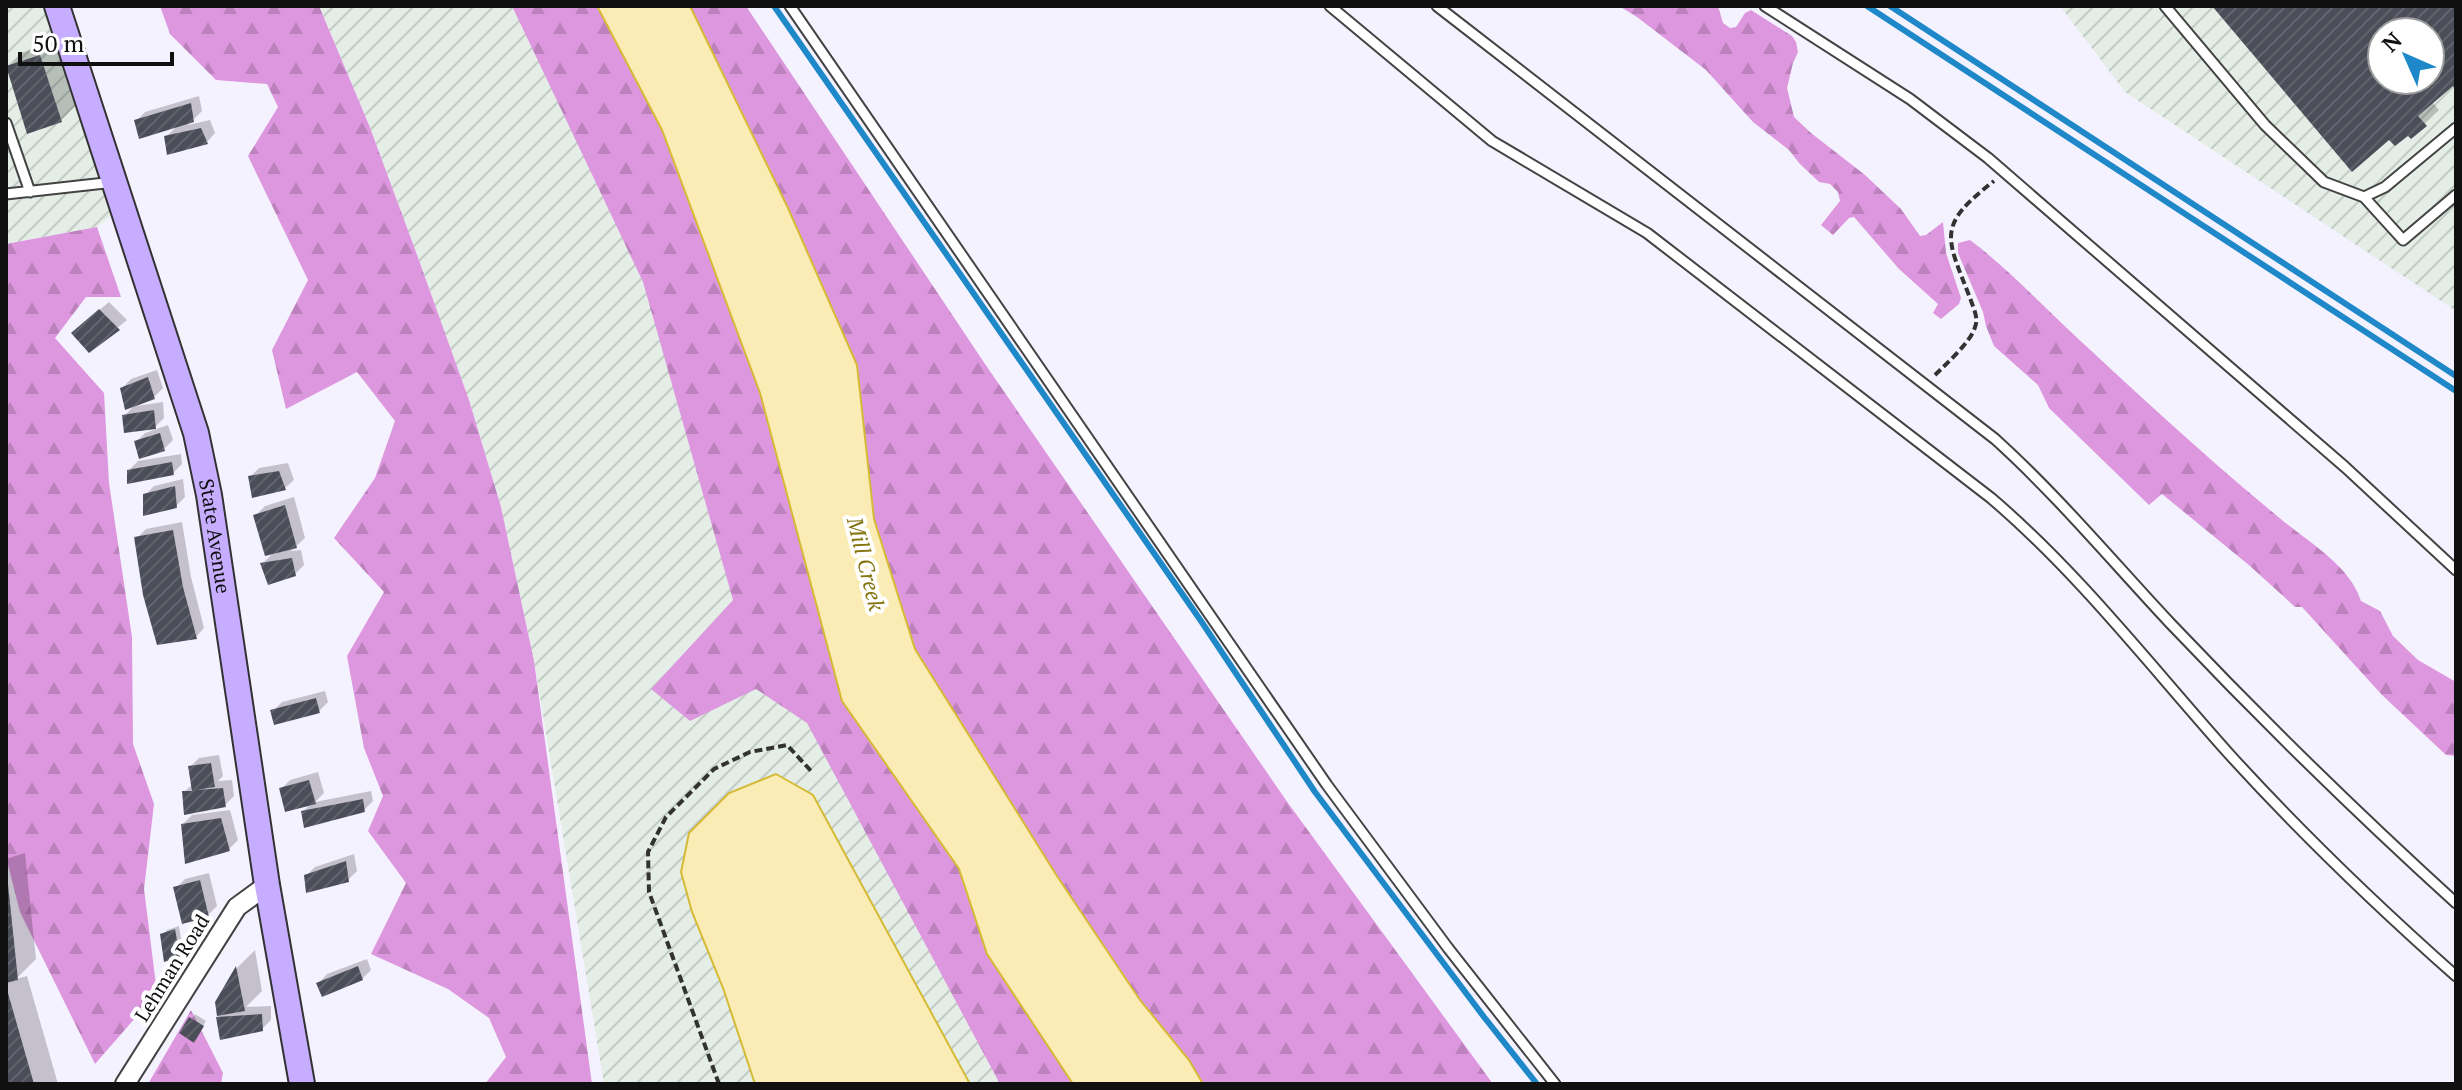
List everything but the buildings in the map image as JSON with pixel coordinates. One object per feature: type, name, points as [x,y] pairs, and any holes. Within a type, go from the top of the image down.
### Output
[{"type":"main road","name":"State Avenue","points":[[57,6],[196,433],[209,495],[267,885],[302,1084]]},
{"type":"street","name":"Lehman Road","points":[[125,1084],[237,907],[267,885]]},
{"type":"lane","points":[[790,6],[1327,785],[1448,948],[1555,1084]]},
{"type":"lane","points":[[1330,6],[1492,141],[1647,233],[1970,480],[2007,512],[2090,596],[2273,801],[2456,976]]},
{"type":"lane","points":[[1437,6],[1927,384],[2016,457],[2256,712],[2456,903]]},
{"type":"lane","points":[[1765,6],[1942,121],[2006,172],[2345,467],[2456,570]]},
{"type":"lane","points":[[2165,6],[2265,125],[2324,182],[2364,197],[2403,240],[2456,195]]},
{"type":"lane","points":[[6,123],[30,192]]},
{"type":"lane","points":[[2364,197],[2385,187],[2456,128]]},
{"type":"lane","points":[[6,194],[114,182]]},
{"type":"path","points":[[1927,384],[1972,334],[1976,325],[1973,307],[1950,248],[1952,227],[1964,207],[2006,172]]},
{"type":"path","points":[[719,1084],[649,892],[648,852],[666,817],[714,769],[750,752],[787,745],[812,772]]},
{"type":"shaded area","points":[[6,6],[57,6],[122,207],[97,227],[6,244]]},
{"type":"shaded area","points":[[319,6],[597,6],[662,130],[760,393],[987,954],[1073,1084],[604,1084],[534,661],[501,507],[469,400],[416,252],[369,125]]},
{"type":"shaded area","points":[[2060,6],[2456,6],[2456,311],[2125,92]]},
{"type":"green space","points":[[160,6],[319,6],[369,125],[469,400],[501,507],[534,661],[592,1084],[485,1084],[506,1057],[489,1018],[448,989],[371,954],[406,883],[368,831],[383,796],[364,748],[347,656],[384,592],[334,538],[375,478],[395,421],[357,372],[286,409],[272,350],[308,280],[248,156],[278,107],[267,84],[216,80],[170,34]]},
{"type":"green space","points":[[512,6],[597,6],[662,130],[760,393],[842,701],[959,869],[987,954],[1073,1084],[1000,1084],[807,723],[756,689],[690,721],[651,689],[733,600],[643,282]]},
{"type":"green space","points":[[690,6],[746,6],[985,364],[1288,803],[1493,1084],[1203,1084],[1189,1060],[1140,1000],[1057,876],[915,649],[874,519],[857,365],[788,208]]},
{"type":"green space","points":[[1619,6],[1718,6],[1723,23],[1730,28],[1736,27],[1745,13],[1751,10],[1792,36],[1798,52],[1787,88],[1794,117],[1901,209],[1920,236],[1943,222],[1946,253],[1961,298],[1959,304],[1941,319],[1933,313],[1938,304],[1899,269],[1854,217],[1849,218],[1833,235],[1821,225],[1840,201],[1838,192],[1830,184],[1819,182],[1789,150],[1753,122],[1706,70]]},
{"type":"green space","points":[[97,227],[121,297],[86,297],[55,338],[104,393],[109,483],[132,637],[133,744],[154,804],[144,889],[157,993],[95,1064],[20,912],[6,857],[6,244]]},
{"type":"green space","points":[[1970,240],[2202,452],[2339,566],[2356,588],[2361,601],[2380,611],[2393,636],[2418,660],[2456,682],[2456,756],[2446,755],[2382,695],[2302,607],[2295,607],[2162,494],[2149,505],[2049,408],[2038,385],[1994,346],[1958,253],[1958,243]]},
{"type":"green space","points":[[191,1010],[223,1073],[221,1084],[148,1084]]},
{"type":"water","name":"Mill Creek","points":[[597,6],[690,6],[788,208],[857,365],[874,519],[915,649],[1057,876],[1140,1000],[1189,1060],[1203,1084],[1073,1084],[987,954],[959,869],[842,701],[760,393],[662,130]]},
{"type":"water","points":[[776,774],[813,795],[970,1084],[755,1084],[723,988],[692,912],[681,872],[689,833],[729,793]]},
{"type":"railway","points":[[774,6],[1201,621],[1315,792],[1537,1084]]},
{"type":"railway","points":[[1867,6],[2456,391]]},
{"type":"railway","points":[[1890,6],[2456,376]]}]
